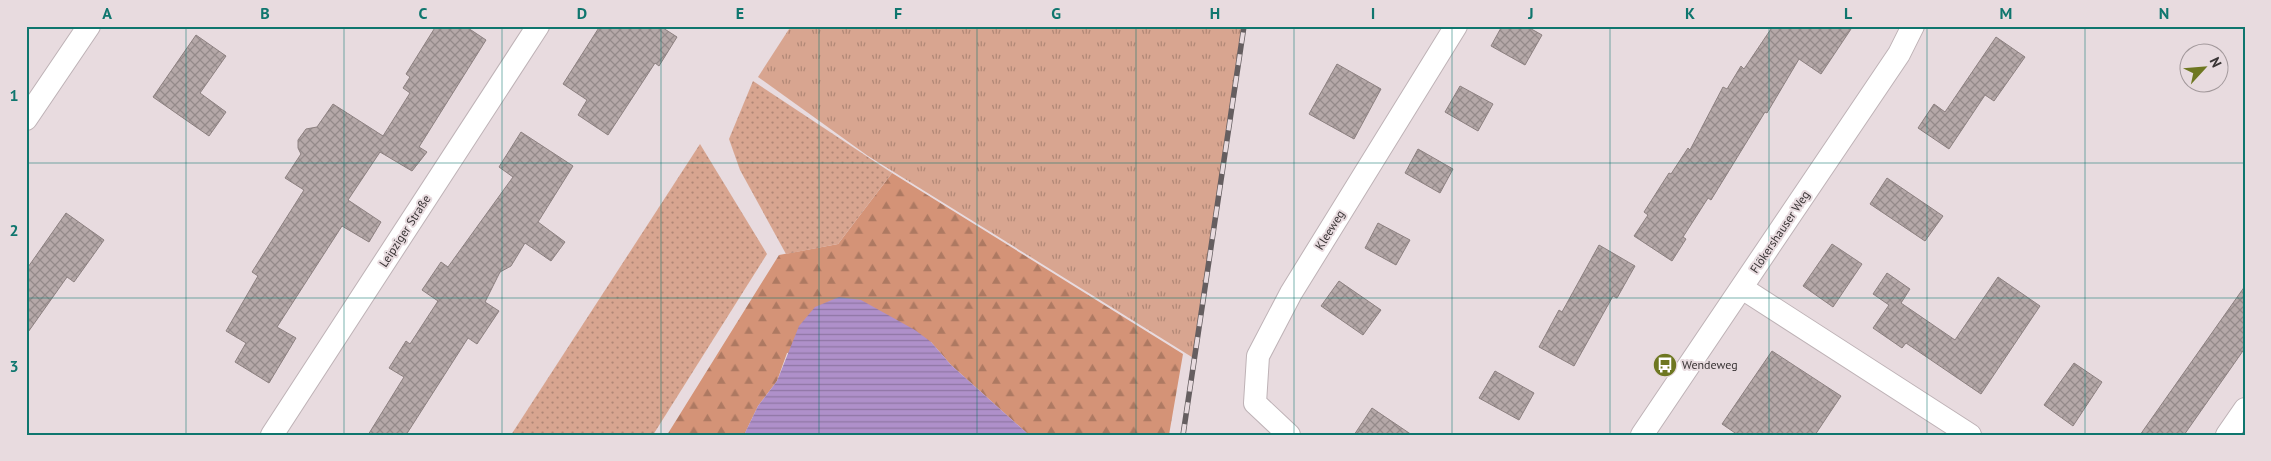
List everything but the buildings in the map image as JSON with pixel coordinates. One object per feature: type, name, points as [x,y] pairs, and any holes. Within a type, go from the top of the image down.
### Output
[{"type":"street","points":[[26,119],[89,26]]},
{"type":"street","name":"Leipziger Straße","points":[[272,435],[538,26]]},
{"type":"street","name":"Kleeweg","points":[[1289,435],[1256,403],[1258,356],[1291,293],[1456,26]]},
{"type":"street","name":"Flökershauser Weg","points":[[1642,435],[1899,54],[1913,26]]},
{"type":"street","points":[[1742,288],[1970,435]]},
{"type":"green space","points":[[791,26],[1244,26],[1195,359],[868,156],[758,77]]},
{"type":"green space","points":[[753,81],[892,173],[838,244],[786,254],[740,170],[729,139]]},
{"type":"green space","points":[[700,144],[767,254],[653,435],[511,435]]},
{"type":"green space","points":[[892,173],[1183,354],[1169,435],[1029,435],[951,365],[931,342],[787,353],[777,381],[758,406],[744,435],[667,435],[779,255],[838,244]]},
{"type":"shaded area","points":[[839,297],[861,300],[915,330],[931,342],[951,365],[1029,435],[744,435],[758,406],[777,381],[799,326],[815,307]]},
{"type":"railway","points":[[1183,435],[1244,26]]},
{"type":"place","name":"Wendeweg","points":[[1665,365]]}]
